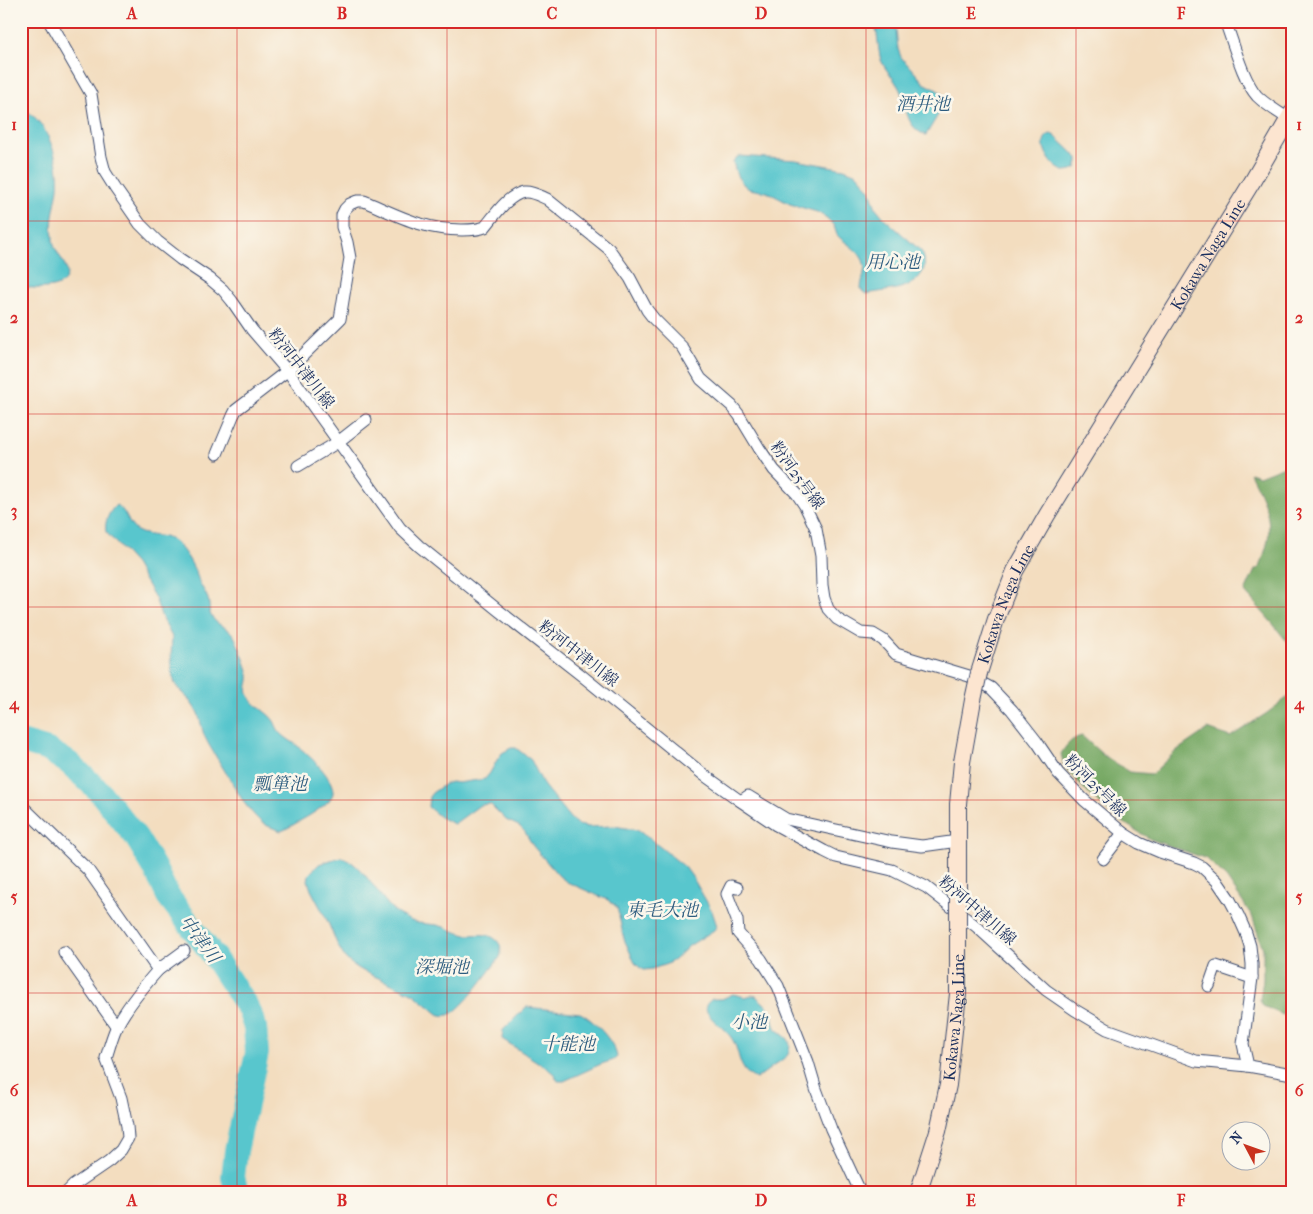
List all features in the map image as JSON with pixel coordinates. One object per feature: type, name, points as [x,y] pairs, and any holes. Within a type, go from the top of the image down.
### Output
[{"type":"main road","name":"Kokawa Naga Line","points":[[918,1193],[938,1131],[948,1085],[958,994],[958,804],[962,762],[972,700],[996,619],[1015,571],[1047,515],[1252,182],[1290,116]]},
{"type":"street","name":"粉河中津川線","points":[[49,21],[92,94],[105,172],[140,224],[157,241],[223,290],[252,330],[287,371],[400,528],[419,546],[704,775],[741,802],[776,825],[836,857],[892,870],[926,886],[977,928],[1046,990],[1075,1010],[1107,1029],[1196,1061],[1248,1066],[1292,1074]]},
{"type":"street","points":[[1225,21],[1246,78],[1252,89],[1259,98],[1274,110],[1290,116]]},
{"type":"street","name":"粉河25号線","points":[[217,454],[236,410],[287,371],[340,318],[350,258],[342,227],[342,215],[344,209],[350,204],[364,201],[422,226],[468,230],[485,227],[514,196],[525,192],[547,199],[609,249],[630,278],[650,314],[682,348],[701,379],[732,406],[774,470],[797,494],[816,529],[821,556],[824,598],[828,609],[837,619],[861,633],[872,634],[883,640],[896,654],[969,676],[991,688],[1012,710],[1058,773],[1084,800],[1123,833],[1139,843],[1194,863],[1202,867],[1217,881],[1230,900],[1246,933],[1250,946],[1252,978],[1243,1044],[1248,1066]]},
{"type":"street","points":[[298,466],[338,442],[366,420]]},
{"type":"street","points":[[741,802],[748,796],[786,819],[892,842],[922,846],[958,841]]},
{"type":"street","points":[[21,805],[88,870],[158,970]]},
{"type":"street","points":[[1103,859],[1123,833]]},
{"type":"street","points":[[737,888],[731,886],[727,894],[737,920],[738,934],[761,959],[778,986],[808,1062],[831,1130],[860,1193]]},
{"type":"street","points":[[66,1193],[121,1150],[128,1138],[121,1098],[106,1058],[116,1027],[130,1006],[158,970],[184,951]]},
{"type":"street","points":[[64,952],[116,1027]]},
{"type":"street","points":[[1209,986],[1216,966],[1252,978]]},
{"type":"green space","points":[[1292,463],[1292,648],[1245,592],[1255,570],[1260,567],[1269,530],[1265,505],[1250,473],[1259,476]]},
{"type":"green space","points":[[1292,694],[1292,1019],[1263,1006],[1260,1000],[1263,979],[1263,949],[1252,916],[1227,879],[1207,859],[1150,839],[1116,818],[1086,791],[1064,766],[1061,754],[1070,742],[1082,736],[1103,755],[1130,772],[1152,774],[1176,751],[1208,729],[1230,737]]},
{"type":"water","name":"酒井池","points":[[873,21],[895,21],[898,49],[901,57],[924,83],[939,91],[946,98],[944,105],[926,135],[913,126],[898,86],[881,60]]},
{"type":"water","points":[[21,108],[30,113],[45,131],[57,166],[58,188],[53,218],[53,241],[67,271],[67,276],[57,286],[21,287],[21,178],[26,162],[21,148]]},
{"type":"water","points":[[1051,134],[1078,158],[1076,168],[1060,170],[1050,159],[1045,150],[1044,142],[1048,135]]},
{"type":"water","name":"用心池","points":[[739,156],[796,160],[844,169],[857,174],[870,190],[876,208],[885,219],[921,251],[924,262],[922,273],[912,283],[905,286],[867,294],[863,292],[861,289],[865,267],[861,257],[858,252],[837,235],[834,226],[827,218],[817,212],[790,204],[767,192],[749,189],[737,176],[733,162]]},
{"type":"water","name":"瓢箪池","points":[[116,505],[123,510],[131,525],[137,531],[172,540],[182,549],[209,601],[211,615],[217,623],[232,633],[236,640],[248,671],[248,694],[250,698],[271,717],[281,733],[312,759],[329,779],[333,793],[331,798],[320,808],[286,829],[281,831],[261,822],[245,804],[209,745],[198,713],[175,684],[171,659],[172,637],[162,618],[155,598],[135,564],[106,532],[108,517]]},
{"type":"water","name":"東毛大池","points":[[511,748],[516,748],[531,760],[544,786],[578,825],[588,827],[614,826],[637,830],[685,867],[712,911],[717,926],[714,930],[689,946],[667,964],[644,970],[635,963],[624,939],[617,907],[608,900],[567,882],[559,876],[533,846],[525,832],[519,826],[506,820],[490,804],[480,805],[454,824],[440,817],[428,807],[429,797],[445,784],[485,779],[502,753]]},
{"type":"water","name":"深堀池","points":[[340,857],[355,865],[388,905],[402,916],[418,923],[441,926],[466,935],[486,935],[499,943],[501,949],[500,957],[476,989],[455,1011],[447,1015],[438,1014],[414,994],[363,971],[345,958],[308,881],[309,874],[319,864]]},
{"type":"water","name":"小池","points":[[733,994],[745,997],[756,996],[768,1007],[776,1029],[788,1039],[790,1045],[787,1056],[756,1079],[745,1070],[734,1042],[706,1009],[707,1004],[712,999],[722,999]]},
{"type":"water","name":"十能池","points":[[527,1007],[580,1013],[591,1020],[603,1032],[612,1045],[617,1057],[564,1081],[558,1081],[547,1068],[502,1039],[503,1030]]},
{"type":"waterway","name":"中津川","points":[[21,742],[48,750],[69,763],[98,790],[136,837],[154,867],[168,896],[215,958],[249,1010],[255,1027],[257,1053],[236,1151],[233,1177],[237,1193]]}]
